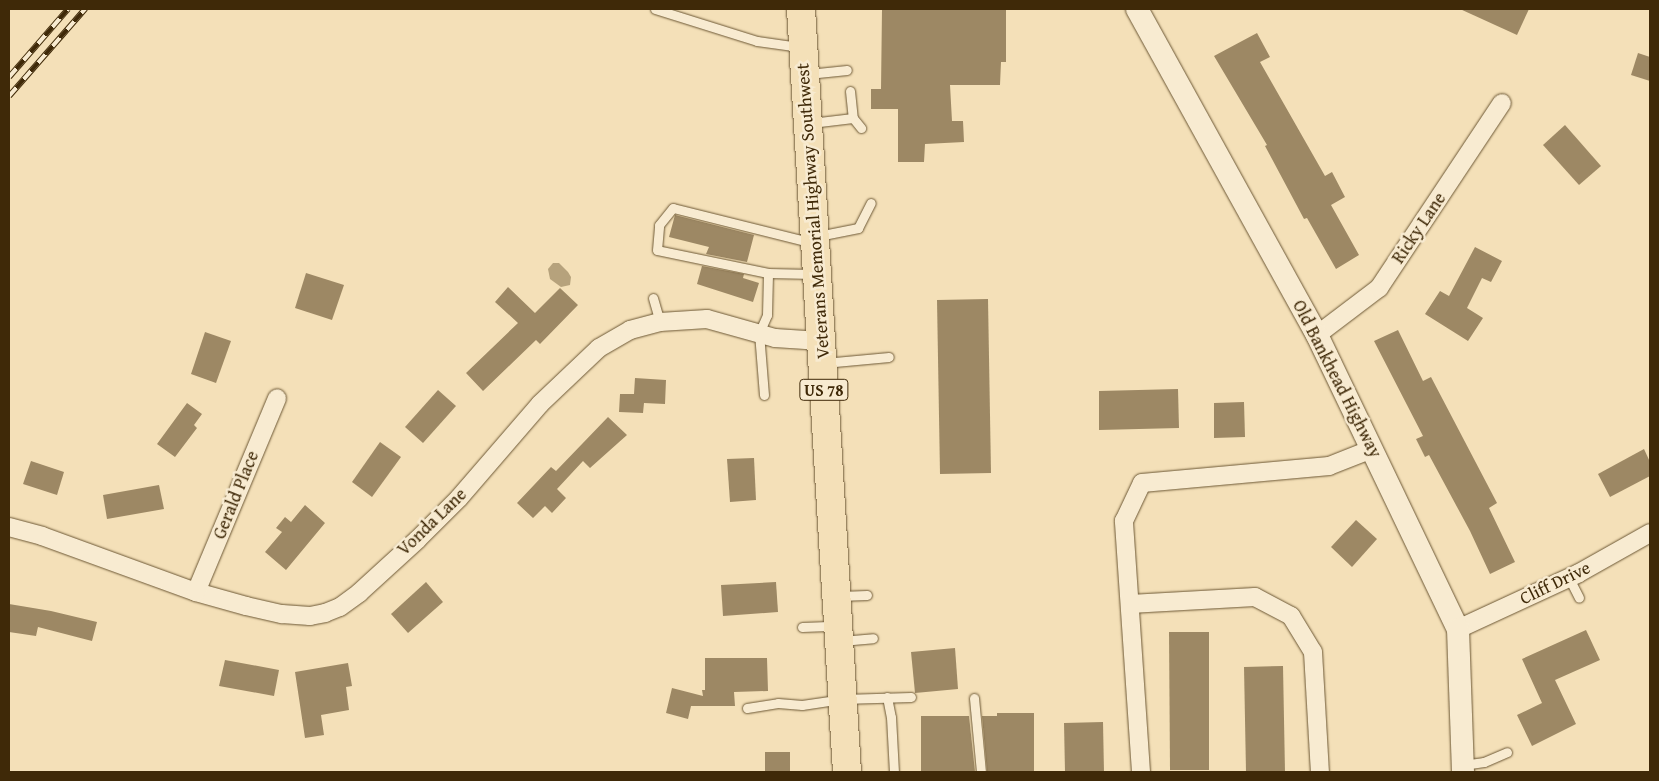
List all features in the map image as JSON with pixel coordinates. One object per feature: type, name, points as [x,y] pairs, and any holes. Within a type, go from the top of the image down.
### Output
[{"type":"main road","name":"Veterans Memorial Highway Southwest","points":[[801,9],[846,772]]},
{"type":"street","name":"Old Bankhead Highway","points":[[1138,9],[1317,336],[1458,629],[1463,769]]},
{"type":"street","name":"Ricky Lane","points":[[1317,336],[1379,288],[1502,103]]},
{"type":"street","name":"Vonda Lane","points":[[9,527],[196,592],[282,614],[310,616],[340,607],[417,540],[459,498],[540,404],[598,348],[630,330],[660,322],[707,320],[822,352]]},
{"type":"street","name":"Gerald Place","points":[[196,592],[276,398]]},
{"type":"street","points":[[1141,772],[1124,521],[1142,483],[1329,466],[1372,449]]},
{"type":"street","name":"Cliff Drive","points":[[1458,629],[1568,578],[1650,533]]},
{"type":"street","points":[[1130,604],[1255,597],[1291,616],[1313,652],[1320,772]]},
{"type":"lane","points":[[655,9],[757,41],[803,47]]},
{"type":"lane","points":[[805,74],[847,70]]},
{"type":"lane","points":[[850,91],[853,118],[861,128]]},
{"type":"lane","points":[[808,124],[853,118]]},
{"type":"lane","points":[[817,274],[768,273],[657,250],[659,225],[674,208],[815,240],[858,228],[871,202]]},
{"type":"lane","points":[[764,395],[759,334],[767,315],[768,273]]},
{"type":"lane","points":[[653,298],[660,322]]},
{"type":"lane","points":[[822,352],[889,357]]},
{"type":"lane","points":[[1568,578],[1579,598]]},
{"type":"lane","points":[[836,596],[867,595]]},
{"type":"lane","points":[[802,627],[873,638]]},
{"type":"lane","points":[[887,697],[892,717],[894,772]]},
{"type":"lane","points":[[747,708],[778,703],[802,705],[842,699],[911,698]]},
{"type":"lane","points":[[974,698],[981,772]]},
{"type":"lane","points":[[1463,769],[1507,752]]},
{"type":"shaded area","points":[[553,263],[559,263],[568,272],[571,277],[570,285],[561,287],[550,279],[548,269]]},
{"type":"building","points":[[882,9],[1006,9],[1006,62],[1001,62],[1000,85],[950,85],[952,121],[963,121],[964,142],[925,144],[924,162],[898,162],[898,109],[871,109],[871,89],[881,89]]},
{"type":"building","points":[[1460,9],[1529,9],[1517,35]]},
{"type":"building","points":[[1257,33],[1270,57],[1260,62],[1325,176],[1332,172],[1345,197],[1331,205],[1359,255],[1336,269],[1307,218],[1304,219],[1265,146],[1267,145],[1214,56]]},
{"type":"building","points":[[1638,53],[1650,57],[1650,81],[1631,75]]},
{"type":"building","points":[[1565,125],[1601,166],[1579,185],[1543,145]]},
{"type":"building","points":[[675,215],[754,235],[747,262],[706,254],[709,247],[669,237]]},
{"type":"building","points":[[1475,247],[1502,261],[1491,282],[1482,278],[1467,308],[1483,318],[1468,341],[1425,314],[1440,291],[1449,296]]},
{"type":"building","points":[[702,266],[744,274],[743,278],[759,283],[753,302],[697,284]]},
{"type":"building","points":[[306,273],[344,285],[332,320],[295,308]]},
{"type":"building","points":[[508,287],[535,313],[560,288],[578,305],[540,344],[536,340],[483,391],[466,373],[518,323],[495,302]]},
{"type":"building","points":[[988,299],[991,473],[940,474],[937,300]]},
{"type":"building","points":[[1398,330],[1423,381],[1431,377],[1497,503],[1489,508],[1515,562],[1490,574],[1470,531],[1429,455],[1425,457],[1416,439],[1423,436],[1374,341]]},
{"type":"building","points":[[205,332],[231,341],[216,383],[191,374]]},
{"type":"building","points":[[635,378],[666,380],[665,404],[644,403],[643,413],[619,412],[620,394],[634,394]]},
{"type":"building","points":[[1178,389],[1179,428],[1099,430],[1099,391]]},
{"type":"building","points":[[438,390],[456,406],[423,443],[405,427]]},
{"type":"building","points":[[1244,402],[1245,437],[1214,438],[1214,403]]},
{"type":"building","points":[[187,403],[202,414],[194,425],[197,428],[175,457],[157,444]]},
{"type":"building","points":[[608,417],[627,435],[590,468],[583,461],[557,489],[566,498],[552,513],[545,506],[533,518],[517,503],[551,467],[556,471]]},
{"type":"building","points":[[380,442],[401,457],[372,497],[352,482]]},
{"type":"building","points":[[1644,449],[1650,462],[1650,476],[1610,497],[1598,474]]},
{"type":"building","points":[[754,458],[756,500],[730,502],[727,459]]},
{"type":"building","points":[[31,461],[64,472],[57,495],[23,484]]},
{"type":"building","points":[[159,485],[164,509],[107,519],[103,495]]},
{"type":"building","points":[[305,505],[325,523],[286,570],[265,552],[282,532],[276,528],[285,517],[291,522]]},
{"type":"building","points":[[1356,520],[1377,539],[1352,567],[1331,547]]},
{"type":"building","points":[[426,582],[443,602],[408,633],[391,614]]},
{"type":"building","points":[[776,582],[778,612],[723,616],[721,585]]},
{"type":"building","points":[[9,604],[51,611],[97,622],[92,641],[38,627],[36,636],[9,632]]},
{"type":"building","points":[[1586,630],[1600,660],[1555,680],[1576,724],[1532,746],[1517,715],[1542,703],[1522,659]]},
{"type":"building","points":[[1169,632],[1209,632],[1209,770],[1170,770]]},
{"type":"building","points":[[955,648],[958,689],[915,693],[911,652]]},
{"type":"building","points":[[705,658],[767,658],[768,691],[734,692],[735,706],[691,706],[688,719],[666,713],[672,688],[703,696],[702,690],[705,690]]},
{"type":"building","points":[[225,660],[279,670],[274,696],[219,686]]},
{"type":"building","points":[[348,663],[352,686],[346,687],[349,710],[321,715],[324,735],[305,738],[295,672]]},
{"type":"building","points":[[1283,666],[1285,772],[1246,772],[1244,667]]},
{"type":"building","points":[[997,713],[1034,713],[1034,772],[987,772],[982,716],[997,716]]},
{"type":"building","points":[[921,716],[969,716],[975,772],[921,772]]},
{"type":"building","points":[[1103,722],[1104,772],[1065,772],[1064,723]]},
{"type":"building","points":[[765,752],[790,752],[790,772],[765,772]]},
{"type":"railway","points":[[9,77],[68,9]]},
{"type":"railway","points":[[9,96],[85,9]]}]
